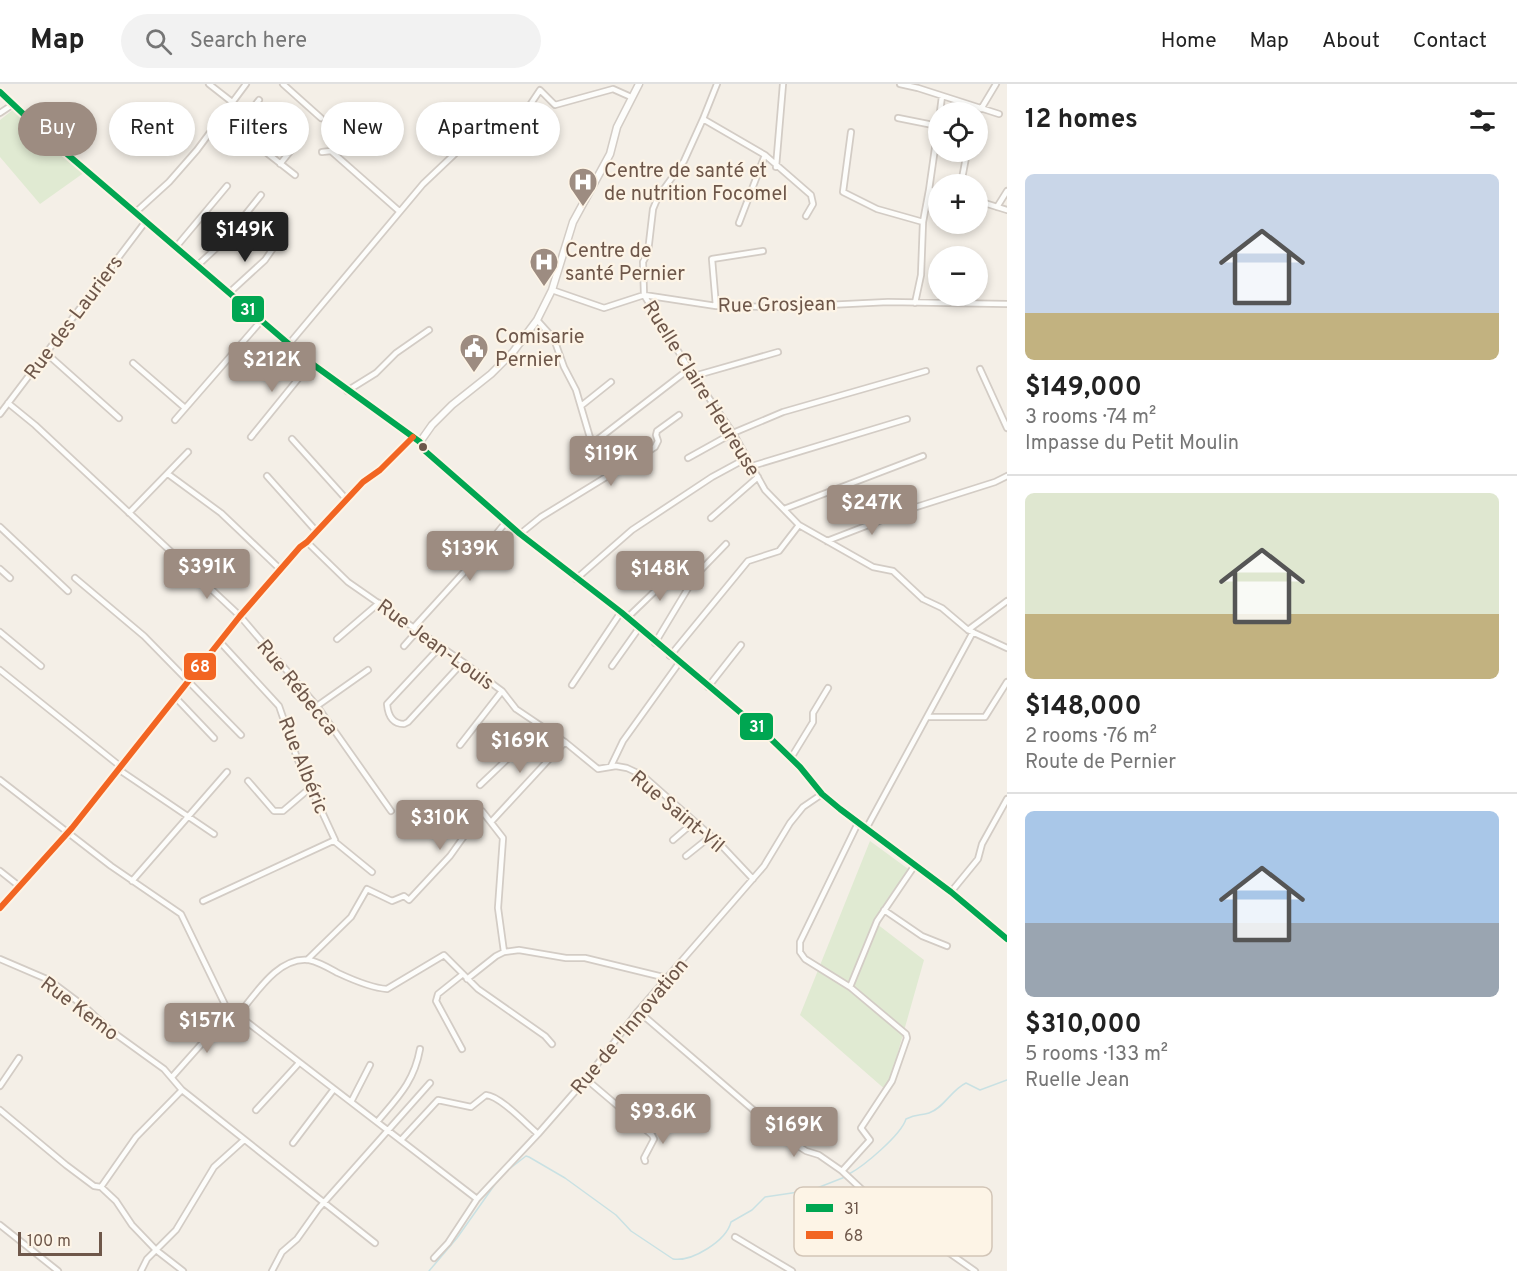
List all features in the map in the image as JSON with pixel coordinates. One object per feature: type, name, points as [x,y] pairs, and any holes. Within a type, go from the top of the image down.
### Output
[{"type":"street","points":[[209,84],[232,102],[246,84]]},
{"type":"street","points":[[283,84],[321,118]]},
{"type":"street","points":[[289,344],[423,184],[431,179],[453,154],[518,117],[528,108],[543,84]]},
{"type":"street","points":[[420,442],[432,425],[452,405],[491,375],[513,352],[537,320],[552,290],[573,222],[610,154],[617,127],[639,84]]},
{"type":"street","name":"Ruelle Claire Heureuse","points":[[717,84],[684,161],[658,197],[653,209],[648,252],[643,262],[644,295],[689,369],[733,433],[765,490],[799,525],[873,567],[893,571],[923,599],[942,608],[970,631],[1007,648]]},
{"type":"street","points":[[776,167],[783,84]]},
{"type":"street","points":[[900,84],[960,102]]},
{"type":"street","points":[[985,102],[996,84]]},
{"type":"street","points":[[540,90],[555,105],[613,88],[631,97]]},
{"type":"street","points":[[0,92],[127,206],[137,211],[311,363],[420,442],[424,450],[520,534],[621,612],[791,758],[822,794],[951,892],[1007,939]]},
{"type":"street","points":[[941,102],[942,96]]},
{"type":"street","points":[[0,113],[12,105]]},
{"type":"street","points":[[988,111],[999,114]]},
{"type":"street","points":[[898,118],[928,124]]},
{"type":"street","points":[[703,119],[765,155],[807,192],[813,201],[806,216]]},
{"type":"street","points":[[851,132],[843,192],[877,209],[923,222]]},
{"type":"street","points":[[137,211],[169,182],[207,136]]},
{"type":"street","points":[[740,224],[765,155]]},
{"type":"street","points":[[271,156],[295,175]]},
{"type":"street","points":[[280,164],[286,156]]},
{"type":"street","points":[[338,156],[399,211]]},
{"type":"street","points":[[176,247],[227,186]]},
{"type":"street","points":[[997,207],[1007,192]]},
{"type":"street","points":[[198,265],[225,240],[261,195]]},
{"type":"street","points":[[915,303],[921,275],[923,222],[928,195]]},
{"type":"street","points":[[988,204],[1007,210]]},
{"type":"street","name":"Rue des Lauriers","points":[[0,414],[146,221]]},
{"type":"street","points":[[229,293],[265,260],[276,244]]},
{"type":"street","points":[[716,306],[712,259],[763,251]]},
{"type":"street","name":"Rue Grosjean","points":[[552,290],[604,308],[644,295],[716,306],[1007,304]]},
{"type":"street","points":[[537,320],[551,333],[581,406],[591,441],[597,440],[689,369]]},
{"type":"street","points":[[175,420],[261,321]]},
{"type":"street","points":[[347,391],[376,373],[396,353],[429,330]]},
{"type":"street","points":[[694,376],[778,352]]},
{"type":"street","points":[[46,353],[119,418]]},
{"type":"street","points":[[133,363],[185,408]]},
{"type":"street","points":[[251,437],[311,363]]},
{"type":"street","points":[[980,369],[1007,428]]},
{"type":"street","points":[[688,458],[733,433],[803,406],[926,371]]},
{"type":"street","points":[[581,406],[611,382]]},
{"type":"street","name":"Rue Rébecca","points":[[8,403],[36,425],[240,616],[317,706],[391,811]]},
{"type":"street","points":[[520,534],[541,517],[655,447],[658,441],[657,431],[679,416]]},
{"type":"street","points":[[752,466],[907,419]]},
{"type":"street","points":[[0,908],[67,833],[221,643],[240,616],[300,547],[413,437]]},
{"type":"street","points":[[292,439],[347,500]]},
{"type":"street","points":[[129,513],[188,452]]},
{"type":"street","points":[[784,509],[923,456]]},
{"type":"street","points":[[576,579],[632,530],[712,477],[747,458]]},
{"type":"street","points":[[168,474],[221,513],[281,570]]},
{"type":"street","points":[[267,476],[317,532]]},
{"type":"street","points":[[826,541],[1007,476]]},
{"type":"street","points":[[711,518],[758,477]]},
{"type":"street","points":[[404,646],[506,522]]},
{"type":"street","points":[[670,656],[748,561],[779,551],[799,525]]},
{"type":"street","points":[[0,527],[68,591]]},
{"type":"street","name":"Rue Jean-Louis","points":[[307,542],[348,582],[464,662],[502,691],[516,709],[565,742],[595,766]]},
{"type":"street","points":[[655,643],[696,575],[726,544]]},
{"type":"street","points":[[0,569],[10,578]]},
{"type":"street","points":[[627,618],[678,569]]},
{"type":"street","points":[[75,579],[144,636],[241,735]]},
{"type":"street","points":[[866,829],[927,717],[970,631],[1007,601]]},
{"type":"street","points":[[337,639],[379,603]]},
{"type":"street","points":[[572,685],[621,612]]},
{"type":"street","points":[[612,666],[639,628]]},
{"type":"street","points":[[0,632],[41,666]]},
{"type":"street","name":"Rue Albéric","points":[[221,643],[279,706],[293,749],[334,839]]},
{"type":"street","points":[[708,687],[741,645]]},
{"type":"street","points":[[441,646],[387,704],[390,717],[395,722],[404,724],[408,722],[464,662]]},
{"type":"street","points":[[612,766],[623,741],[679,663]]},
{"type":"street","points":[[0,670],[119,768],[214,834]]},
{"type":"street","points":[[317,706],[368,670]]},
{"type":"street","points":[[927,717],[985,717],[1007,682]]},
{"type":"street","points":[[791,758],[813,722],[813,713],[828,688]]},
{"type":"street","points":[[460,745],[502,691]]},
{"type":"street","points":[[176,698],[214,738]]},
{"type":"street","points":[[480,784],[541,727]]},
{"type":"street","points":[[491,822],[565,742]]},
{"type":"street","name":"Rue Saint-Vil","points":[[595,766],[600,770],[612,766],[627,768],[642,775],[711,836],[753,879]]},
{"type":"street","points":[[132,881],[227,772]]},
{"type":"street","points":[[0,780],[67,833],[181,914],[229,1013]]},
{"type":"street","points":[[248,781],[274,811],[279,812],[284,811],[310,788]]},
{"type":"street","name":"Rue de l'Innovation","points":[[434,1258],[448,1243],[477,1199],[586,1079],[638,1011],[764,866],[790,823],[803,807],[822,794]]},
{"type":"street","points":[[951,892],[978,859],[982,844],[1007,799]]},
{"type":"street","points":[[238,1015],[270,977],[283,967],[307,960],[351,917],[367,888],[392,901],[404,896],[409,900],[450,856],[482,811],[503,838],[498,908],[504,952]]},
{"type":"street","points":[[673,840],[694,822]]},
{"type":"street","points":[[842,1171],[870,1140],[861,1128],[892,1081],[907,1038],[906,1034],[849,987],[805,959],[799,947],[858,823]]},
{"type":"street","points":[[686,856],[711,836]]},
{"type":"street","points":[[203,901],[334,839],[372,872]]},
{"type":"street","points":[[849,987],[877,921],[915,865]]},
{"type":"street","points":[[0,871],[19,886]]},
{"type":"street","points":[[884,910],[922,936],[947,946]]},
{"type":"street","points":[[467,979],[504,952],[519,950],[566,958],[585,958],[667,978]]},
{"type":"street","points":[[307,960],[383,989],[444,955],[467,979],[545,1036],[552,1044]]},
{"type":"street","name":"Rue Kemo","points":[[0,959],[49,980],[172,1077],[182,1090],[375,1243]]},
{"type":"street","points":[[462,1049],[436,1001],[438,994],[463,974]]},
{"type":"street","points":[[638,1011],[786,1138],[806,1151],[819,1155],[842,1171],[859,1187]]},
{"type":"street","points":[[229,1013],[238,1015],[477,1199]]},
{"type":"street","points":[[172,1077],[229,1013]]},
{"type":"street","points":[[377,1122],[415,1072],[420,1049]]},
{"type":"street","points":[[0,1086],[19,1058]]},
{"type":"street","points":[[256,1110],[300,1063]]},
{"type":"street","points":[[351,1102],[370,1065]]},
{"type":"street","points":[[586,1079],[652,1135],[654,1139],[644,1158],[645,1161]]},
{"type":"street","points":[[272,1271],[282,1252],[297,1239],[324,1202],[430,1083]]},
{"type":"street","points":[[292,1143],[334,1089]]},
{"type":"street","points":[[101,1187],[136,1137],[182,1090]]},
{"type":"street","points":[[401,1140],[438,1100],[471,1107],[486,1095],[490,1095],[503,1104],[538,1134]]},
{"type":"street","points":[[0,1110],[80,1177],[94,1186],[101,1187],[117,1201],[132,1225],[156,1250],[183,1271]]},
{"type":"street","points":[[141,1271],[156,1250],[169,1240],[214,1167],[244,1140]]},
{"type":"street","points":[[0,1225],[58,1271]]},
{"type":"street","points":[[735,1237],[792,1271]]},
{"type":"street","points":[[954,1256],[975,1271]]},
{"type":"green space","points":[[14,109],[18,113],[18,156],[67,156],[85,172],[40,204],[0,157],[0,120]]},
{"type":"green space","points":[[870,841],[911,871],[877,924],[924,960],[887,1091],[800,1015]]},
{"type":"waterway","points":[[849,1174],[881,1150],[903,1126],[906,1119],[934,1111],[966,1083],[980,1090],[1007,1080]]},
{"type":"waterway","points":[[508,1170],[526,1156],[529,1157],[565,1178],[616,1215],[631,1231],[673,1259],[689,1257],[707,1249],[722,1236],[731,1222],[752,1210],[765,1197],[794,1193]]},
{"type":"waterway","points":[[820,1187],[845,1177]]},
{"type":"waterway","points":[[429,1271],[457,1238],[498,1180]]},
{"type":"transit line","name":"31","points":[[0,92],[53,142],[311,363],[420,442],[424,450],[520,534],[621,612],[766,734],[800,767],[822,794],[951,892],[1007,939]]},
{"type":"transit line","name":"68","points":[[0,908],[72,828],[240,616],[300,547],[363,482],[380,470],[413,437]]},
{"type":"place","name":"Centre de santé et de nutrition Focomel","points":[[583,208]]},
{"type":"place","name":"Centre de santé Pernier","points":[[544,288]]},
{"type":"place","name":"Comisarie Pernier","points":[[474,374]]}]
